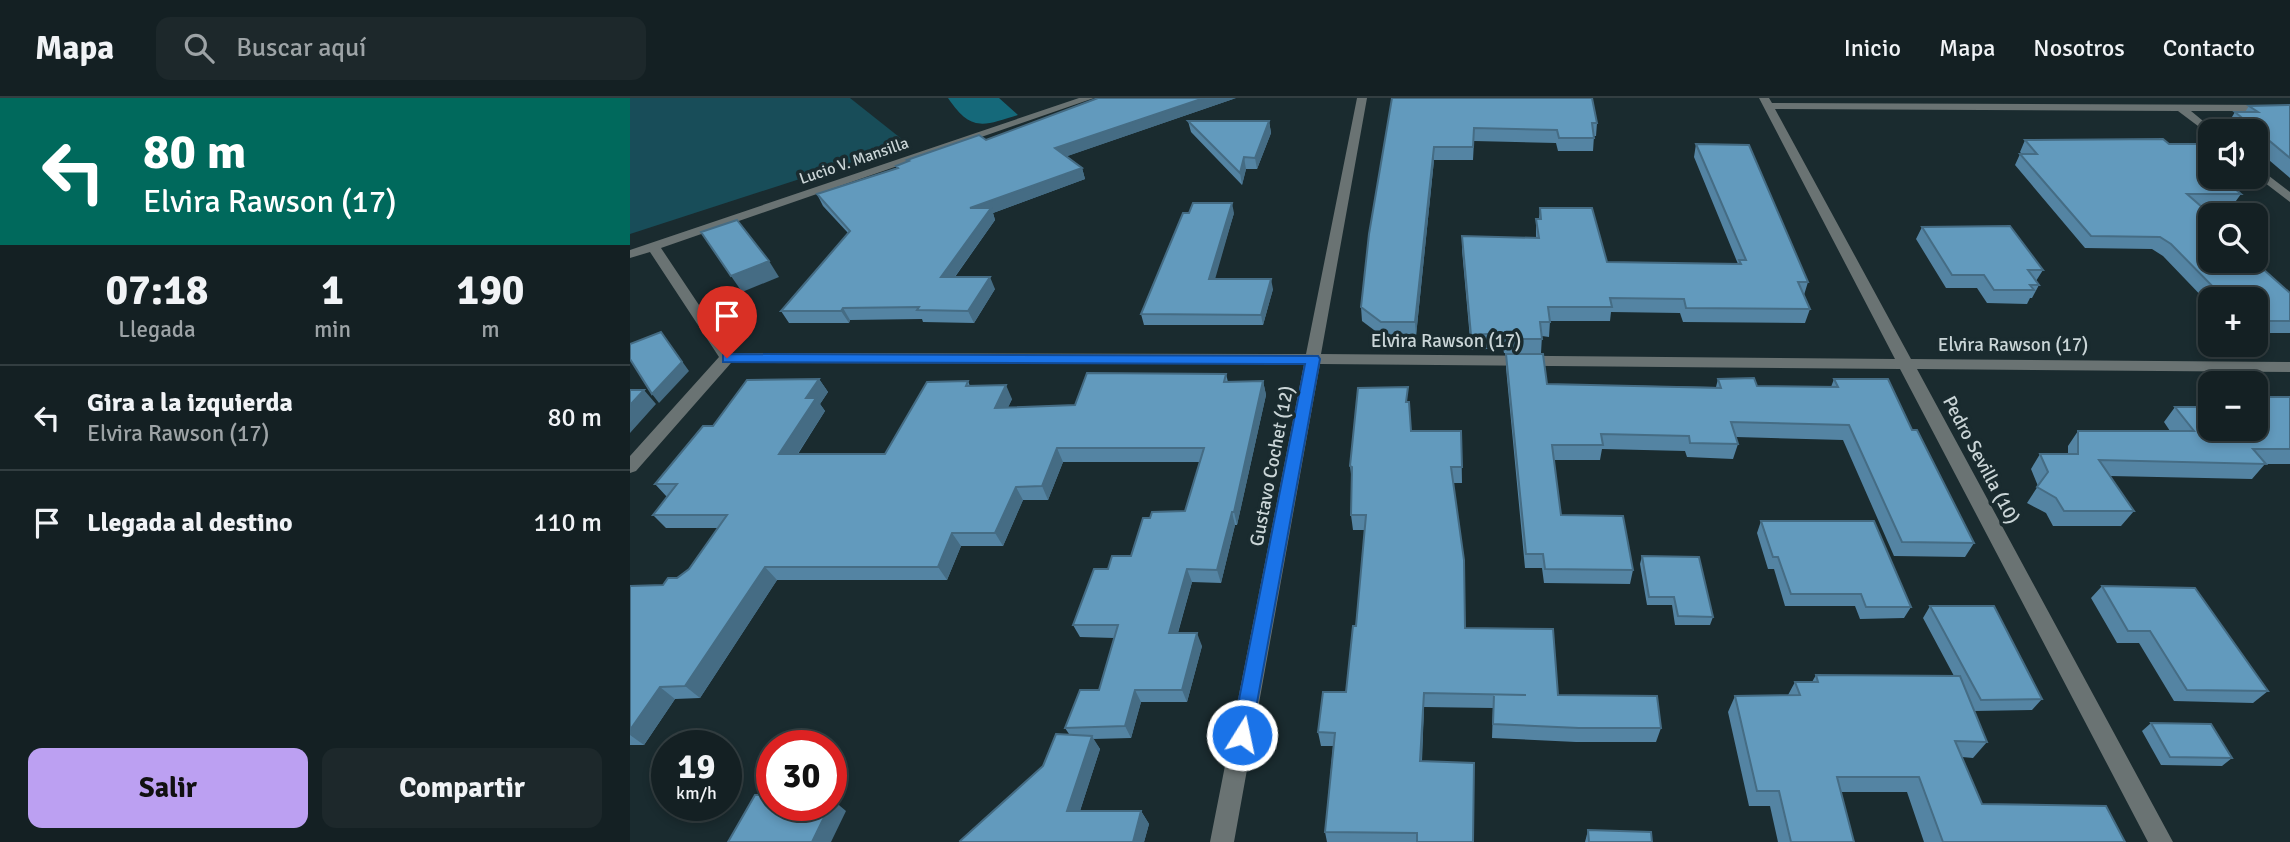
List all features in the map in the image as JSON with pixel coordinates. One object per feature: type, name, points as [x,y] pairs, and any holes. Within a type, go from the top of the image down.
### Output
[{"type":"street","name":"Lucio V. Mansilla","points":[[630,254],[1089,98]]},
{"type":"street","name":"Gustavo Cochet (12)","points":[[1222,842],[1362,98]]},
{"type":"street","points":[[1766,102],[2290,108]]},
{"type":"street","name":"Pedro Sevilla (10)","points":[[1766,102],[2161,842]]},
{"type":"street","points":[[2179,107],[2198,122]]},
{"type":"street","points":[[2268,180],[2290,198]]},
{"type":"street","points":[[630,467],[727,358],[653,246]]},
{"type":"street","name":"Elvira Rawson (17)","points":[[727,358],[1313,359],[2290,367]]},
{"type":"shaded area","points":[[630,98],[850,98],[908,144],[630,234]]},
{"type":"shaded area","points":[[948,98],[999,98],[1018,115],[996,122],[979,123],[964,117]]},
{"type":"building","points":[[1098,98],[1204,98],[1055,148],[1082,168],[970,208],[991,208],[941,277],[990,277],[968,311],[917,310],[919,307],[781,311],[850,231],[817,194],[898,168],[896,166],[909,161],[907,160],[979,135],[986,140]]},
{"type":"building","points":[[1392,98],[1592,98],[1597,123],[1592,123],[1594,138],[1559,138],[1557,130],[1474,128],[1473,147],[1434,147],[1415,322],[1381,322],[1361,307],[1369,234]]},
{"type":"building","points":[[2290,105],[2290,158],[2268,140],[2268,119],[2243,119],[2235,112],[2258,112],[2249,106]]},
{"type":"building","points":[[1188,121],[1269,121],[1255,158],[1244,157],[1240,173]]},
{"type":"building","points":[[2163,139],[2169,144],[2198,144],[2198,189],[2235,189],[2241,194],[2187,194],[2198,204],[2198,272],[2171,244],[2160,237],[2091,236],[2020,154],[2037,154],[2025,140]]},
{"type":"building","points":[[1696,144],[1749,145],[1808,282],[1798,282],[1810,309],[1686,308],[1684,299],[1610,298],[1612,307],[1548,307],[1550,322],[1540,322],[1542,339],[1505,339],[1504,333],[1471,335],[1462,236],[1539,238],[1536,219],[1541,219],[1540,208],[1592,208],[1607,262],[1741,264],[1739,260],[1746,260]]},
{"type":"building","points":[[1193,203],[1232,203],[1209,279],[1271,279],[1261,315],[1141,314],[1183,213],[1189,213]]},
{"type":"building","points":[[737,220],[769,261],[731,276],[701,232]]},
{"type":"building","points":[[2010,226],[2043,270],[2028,270],[2039,285],[2030,285],[2034,290],[1994,290],[1984,275],[1952,275],[1922,227]]},
{"type":"building","points":[[2199,273],[2268,273],[2290,293],[2290,321],[2268,321],[2268,287],[2213,287]]},
{"type":"building","points":[[661,332],[682,362],[652,394],[630,359],[630,344]]},
{"type":"building","points":[[1506,354],[1543,354],[1547,384],[1721,388],[1718,379],[1754,378],[1757,386],[1838,387],[1834,379],[1888,379],[1912,430],[1917,430],[1974,543],[1902,542],[1849,425],[1731,422],[1738,444],[1690,443],[1689,436],[1601,434],[1603,445],[1552,445],[1561,515],[1623,516],[1633,570],[1545,569],[1543,554],[1526,554]]},
{"type":"building","points":[[1087,373],[1226,374],[1224,382],[1263,381],[1234,512],[1217,570],[1187,569],[1169,633],[1197,633],[1182,690],[1135,690],[1125,726],[1065,728],[1080,690],[1099,690],[1118,625],[1073,625],[1094,569],[1108,569],[1112,556],[1131,556],[1143,518],[1150,518],[1152,512],[1185,511],[1204,448],[1057,448],[1042,486],[1016,487],[995,533],[952,533],[938,567],[765,567],[685,686],[660,687],[630,730],[630,586],[663,585],[668,578],[677,578],[689,569],[727,515],[653,515],[677,484],[655,484],[703,426],[713,426],[747,380],[819,379],[806,398],[816,398],[779,454],[885,454],[927,382],[968,381],[966,386],[1006,385],[995,408],[1075,405]]},
{"type":"building","points":[[1408,387],[1406,402],[1409,402],[1411,431],[1461,431],[1462,467],[1451,467],[1464,560],[1465,628],[1553,629],[1558,695],[1657,696],[1661,728],[1579,728],[1493,724],[1494,695],[1526,695],[1424,693],[1420,761],[1474,763],[1473,842],[1417,842],[1417,833],[1325,832],[1335,733],[1318,732],[1323,692],[1346,692],[1353,626],[1356,626],[1366,515],[1351,515],[1350,466],[1358,388]]},
{"type":"building","points":[[630,390],[644,390],[630,405]]},
{"type":"building","points":[[2268,397],[2290,397],[2290,449],[2253,449],[2266,464],[2099,460],[2134,511],[2064,511],[2056,498],[2037,487],[2048,472],[2040,454],[2078,454],[2078,431],[2194,431],[2175,407],[2198,407],[2198,441],[2268,441]]},
{"type":"building","points":[[1761,521],[1874,521],[1911,607],[1866,607],[1861,594],[1791,594],[1778,557],[1773,557]]},
{"type":"building","points":[[1642,556],[1699,557],[1713,617],[1678,616],[1674,597],[1649,597]]},
{"type":"building","points":[[2102,586],[2195,588],[2268,691],[2187,690],[2150,631],[2128,631]]},
{"type":"building","points":[[1930,606],[1994,606],[2042,699],[1981,700]]},
{"type":"building","points":[[1816,675],[1960,676],[1987,742],[1955,741],[1982,804],[2106,806],[2125,842],[1943,842],[1919,777],[1837,777],[1854,842],[1791,842],[1779,791],[1757,791],[1735,696],[1800,695],[1795,682],[1818,682]]},
{"type":"building","points":[[2151,723],[2211,724],[2232,758],[2170,757]]},
{"type":"building","points":[[1056,734],[1092,736],[1067,811],[1141,811],[1133,842],[961,842],[1043,766]]},
{"type":"building","points":[[756,795],[756,821],[822,821],[812,842],[728,842]]},
{"type":"building","points":[[1588,830],[1651,832],[1652,842],[1589,842]]},
{"type":"route","points":[[727,358],[1313,359],[1242,735]]}]
